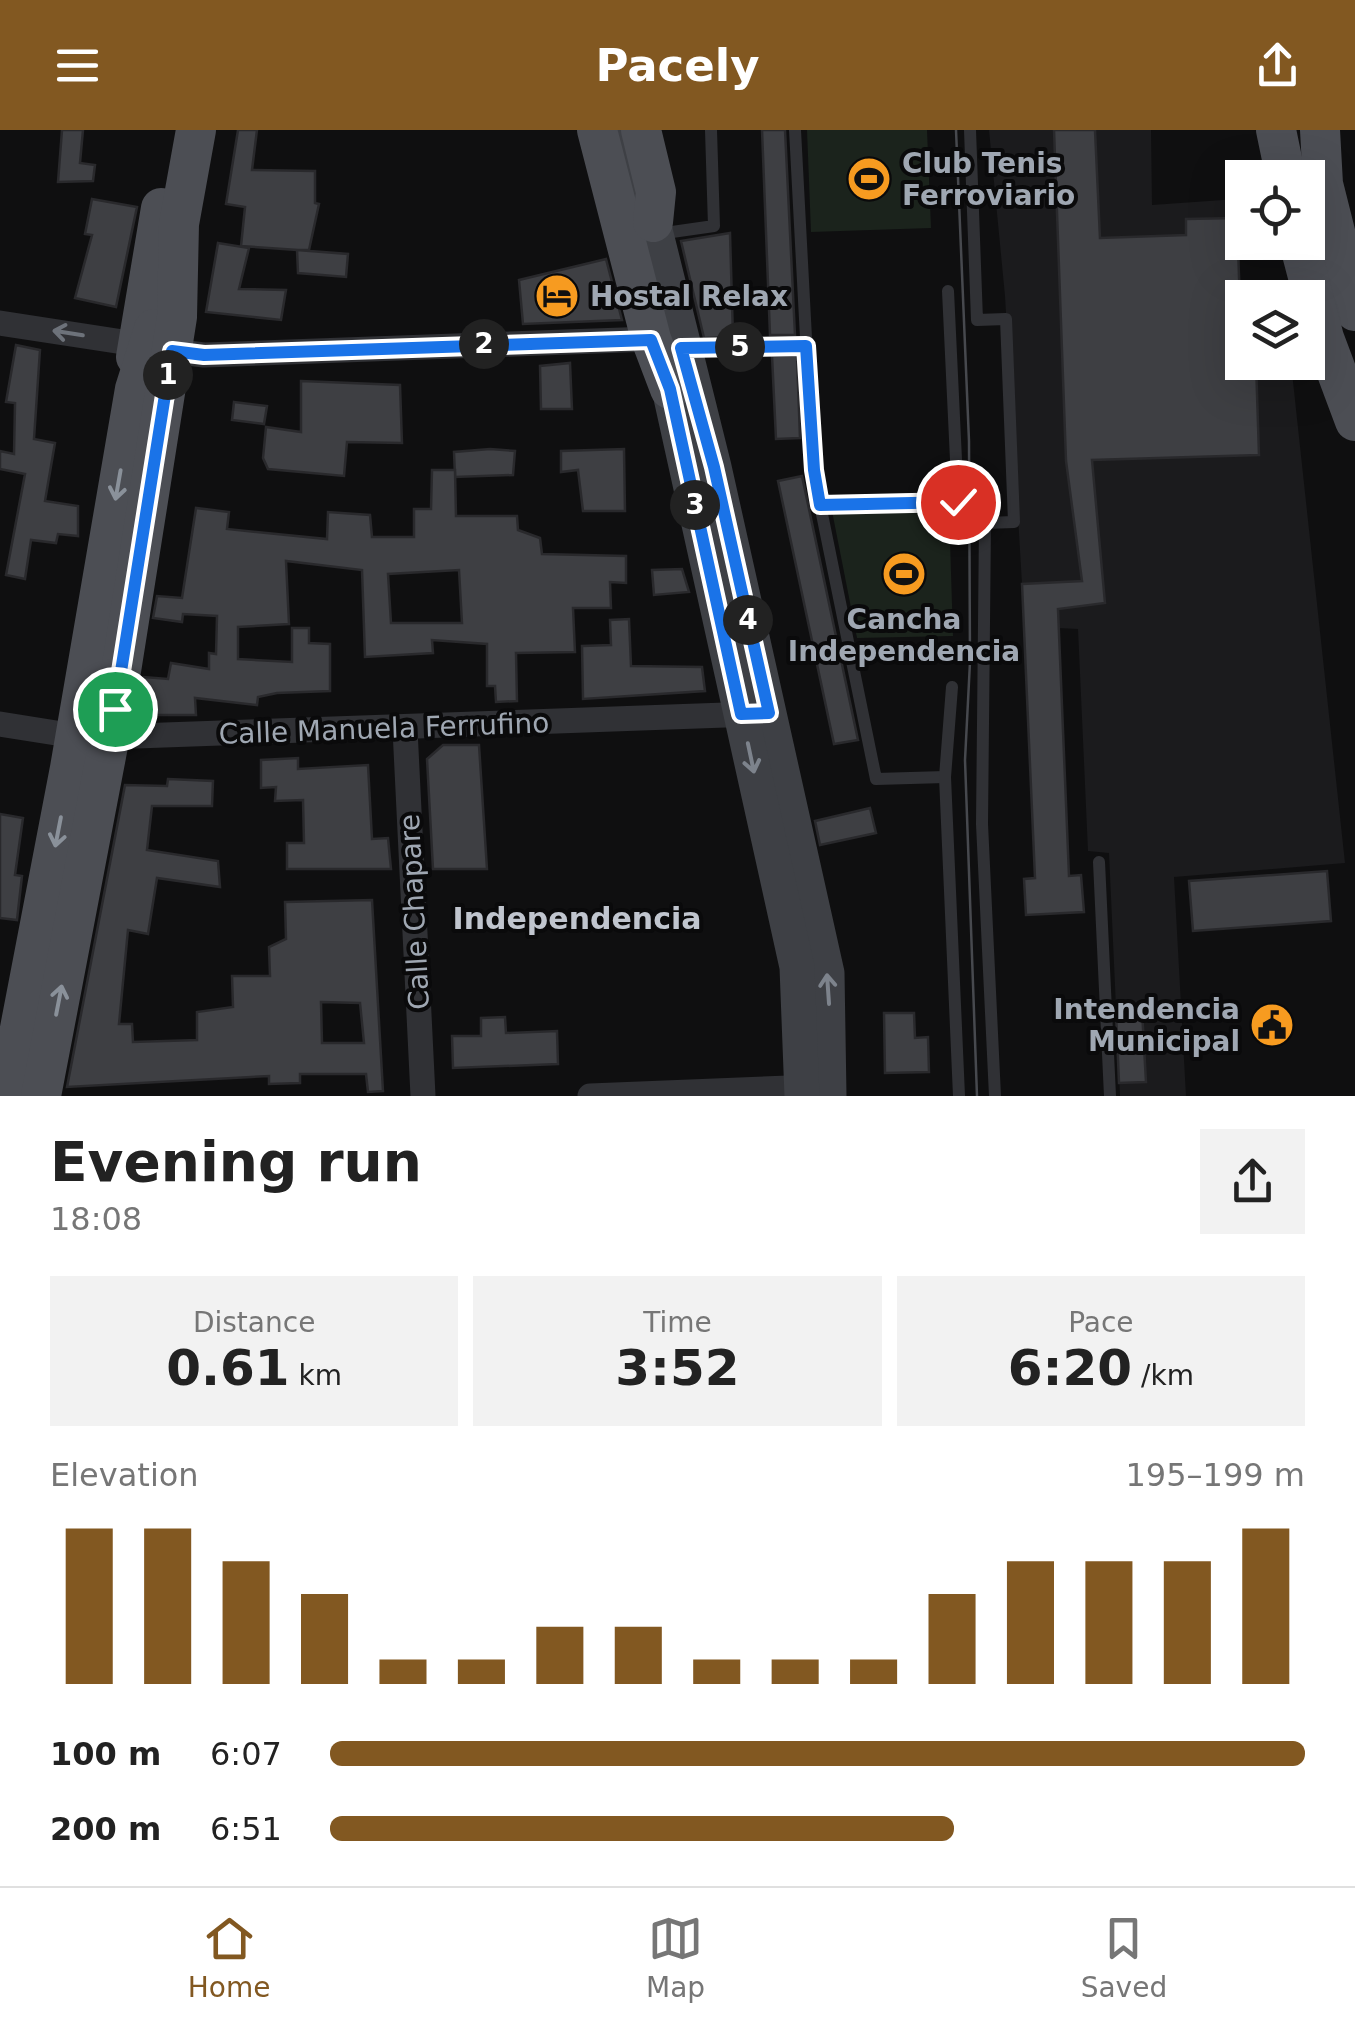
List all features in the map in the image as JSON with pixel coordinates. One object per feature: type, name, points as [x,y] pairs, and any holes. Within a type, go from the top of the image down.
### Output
[{"type":"main road","points":[[161,337],[175,130]]},
{"type":"main road","points":[[6,1096],[91,737],[196,130]]},
{"type":"main road","points":[[135,389],[194,265],[218,130]]},
{"type":"main road","points":[[597,130],[666,344],[714,467],[755,714]]},
{"type":"main road","points":[[618,130],[629,172],[654,228]]},
{"type":"main road","points":[[641,130],[656,192],[654,228],[670,389],[827,973],[815,1091]]},
{"type":"main road","points":[[1276,130],[1290,160]]},
{"type":"main road","points":[[1286,130],[1294,160]]},
{"type":"main road","points":[[1303,160],[1310,130]]},
{"type":"main road","points":[[1307,160],[1320,130]]},
{"type":"main road","points":[[629,172],[628,192],[667,351],[670,389]]},
{"type":"main road","points":[[41,1096],[135,389],[151,347],[166,259],[179,224]]},
{"type":"main road","points":[[1325,241],[1355,311]]},
{"type":"main road","points":[[1304,260],[1324,338],[1355,421]]},
{"type":"street","points":[[0,323],[161,337],[204,355],[666,344]]},
{"type":"street","name":"Calle Manuela Ferrufino","points":[[0,724],[91,737],[755,714]]},
{"type":"street","name":"Calle Chapare","points":[[405,729],[423,1096]]},
{"type":"street","points":[[590,1096],[815,1091]]},
{"type":"lane","points":[[654,228],[714,226],[712,130]]},
{"type":"lane","points":[[796,130],[814,470],[876,779],[945,776]]},
{"type":"lane","points":[[970,130],[977,320],[1006,319],[1014,522],[985,523],[982,824],[995,1096]]},
{"type":"lane","points":[[820,505],[958,502],[948,291]]},
{"type":"lane","points":[[666,344],[806,346]]},
{"type":"lane","points":[[952,688],[945,776],[959,1096]]},
{"type":"lane","points":[[1099,862],[1110,1096]]},
{"type":"shaded area","name":"Club Tenis Ferroviario","points":[[807,130],[927,130],[931,228],[811,232]]},
{"type":"shaded area","points":[[989,130],[1151,130],[1152,205],[1225,200],[1225,260],[1239,260],[1239,280],[1225,280],[1225,380],[1293,380],[1345,863],[1174,877],[1186,1096],[1120,1096],[1109,853],[1088,851],[1078,629],[1058,628],[1056,582],[1022,584],[1005,296]]},
{"type":"shaded area","points":[[949,509],[953,636],[857,638],[832,511]]},
{"type":"building","points":[[62,130],[83,130],[80,163],[95,165],[93,181],[58,182]]},
{"type":"building","points":[[238,130],[257,130],[252,170],[315,171],[315,203],[319,204],[309,250],[241,246],[245,207],[226,204]]},
{"type":"building","points":[[762,130],[785,130],[795,335],[770,335]]},
{"type":"building","points":[[1054,130],[1095,130],[1100,238],[1186,235],[1186,219],[1225,218],[1225,260],[1238,260],[1239,280],[1225,280],[1225,380],[1257,380],[1259,455],[1092,460],[1105,603],[1058,609],[1069,876],[1081,875],[1084,912],[1026,915],[1024,879],[1035,878],[1022,584],[1082,581],[1066,461]]},
{"type":"building","points":[[92,199],[137,207],[116,307],[75,298],[92,235],[85,234]]},
{"type":"building","points":[[730,233],[733,337],[704,338],[681,241]]},
{"type":"building","points":[[218,243],[249,248],[239,289],[286,290],[281,320],[206,312]]},
{"type":"building","points":[[297,250],[348,254],[346,277],[298,273]]},
{"type":"building","points":[[606,259],[622,320],[523,324],[519,280]]},
{"type":"building","points":[[16,345],[40,350],[34,439],[55,443],[45,501],[78,506],[78,536],[58,534],[56,543],[31,540],[25,579],[6,575],[25,474],[0,469],[0,451],[14,454],[15,403],[6,402]]},
{"type":"building","points":[[797,355],[800,438],[776,439],[772,356]]},
{"type":"building","points":[[570,363],[572,409],[541,409],[540,366]]},
{"type":"building","points":[[301,381],[400,385],[402,443],[347,442],[344,476],[268,469],[263,458],[266,427],[301,432]]},
{"type":"building","points":[[234,402],[267,406],[264,424],[232,420]]},
{"type":"building","points":[[624,449],[625,511],[583,511],[578,470],[561,472],[561,451]]},
{"type":"building","points":[[515,451],[513,475],[455,477],[454,452]]},
{"type":"building","points":[[432,470],[455,470],[456,516],[517,516],[518,530],[540,538],[542,554],[626,556],[626,583],[610,582],[611,608],[573,608],[575,652],[516,653],[517,701],[496,702],[495,686],[487,686],[487,644],[432,640],[433,653],[365,657],[362,570],[286,561],[289,624],[238,627],[238,659],[292,662],[292,628],[309,628],[309,643],[330,644],[330,691],[277,693],[258,697],[257,705],[195,698],[196,715],[146,715],[139,709],[144,677],[168,679],[171,663],[209,669],[209,653],[216,654],[217,616],[183,614],[182,622],[153,618],[157,596],[182,598],[196,508],[229,512],[227,529],[327,539],[328,512],[370,515],[372,537],[414,537],[414,509],[431,509]],"holes":[[[459,570],[462,623],[391,623],[388,574]]]},
{"type":"building","points":[[802,476],[858,740],[834,744],[778,481]]},
{"type":"building","points":[[682,569],[689,592],[654,595],[652,570]]},
{"type":"building","points":[[629,619],[631,666],[702,667],[705,691],[583,699],[582,646],[611,645],[610,620]]},
{"type":"building","points":[[443,745],[479,745],[487,869],[433,869],[427,759]]},
{"type":"building","points":[[298,758],[298,769],[368,765],[372,839],[388,838],[391,869],[287,869],[287,843],[304,843],[303,800],[275,801],[276,787],[261,788],[261,760]]},
{"type":"building","points":[[168,779],[213,781],[212,806],[152,806],[147,850],[218,861],[220,887],[157,878],[148,934],[128,930],[119,1024],[132,1024],[133,1042],[197,1040],[197,1012],[233,1007],[232,976],[270,976],[269,947],[286,939],[285,902],[372,900],[383,1091],[368,1092],[366,1074],[300,1074],[300,1083],[269,1084],[269,1076],[67,1087],[125,785],[167,786]],"holes":[[[321,1002],[360,1003],[364,1043],[322,1043]]]},
{"type":"building","points":[[870,808],[876,833],[820,845],[815,821]]},
{"type":"building","points":[[0,814],[23,818],[15,875],[22,876],[17,920],[0,918]]},
{"type":"building","points":[[1327,871],[1331,921],[1193,931],[1189,881]]},
{"type":"building","points":[[1142,1010],[1146,1082],[1119,1083],[1116,1012]]},
{"type":"building","points":[[884,1013],[914,1013],[915,1038],[928,1037],[929,1072],[885,1073]]},
{"type":"building","points":[[505,1017],[506,1033],[557,1031],[558,1064],[453,1068],[452,1036],[481,1036],[481,1018]]},
{"type":"tram line","points":[[956,130],[969,441],[970,662],[965,760],[977,1096]]},
{"type":"place","name":"Club Tenis Ferroviario","points":[[869,179]]},
{"type":"place","name":"Hostal Relax","points":[[557,296]]},
{"type":"place","name":"Cancha Independencia","points":[[904,574]]},
{"type":"place","name":"Intendencia Municipal","points":[[1272,1025]]},
{"type":"district","name":"Independencia","points":[[577,919]]},
{"type":"route","points":[[115,709],[172,351],[204,355],[651,340],[670,389],[741,714],[769,713],[714,467],[681,348],[806,346],[820,505],[958,502]]}]
